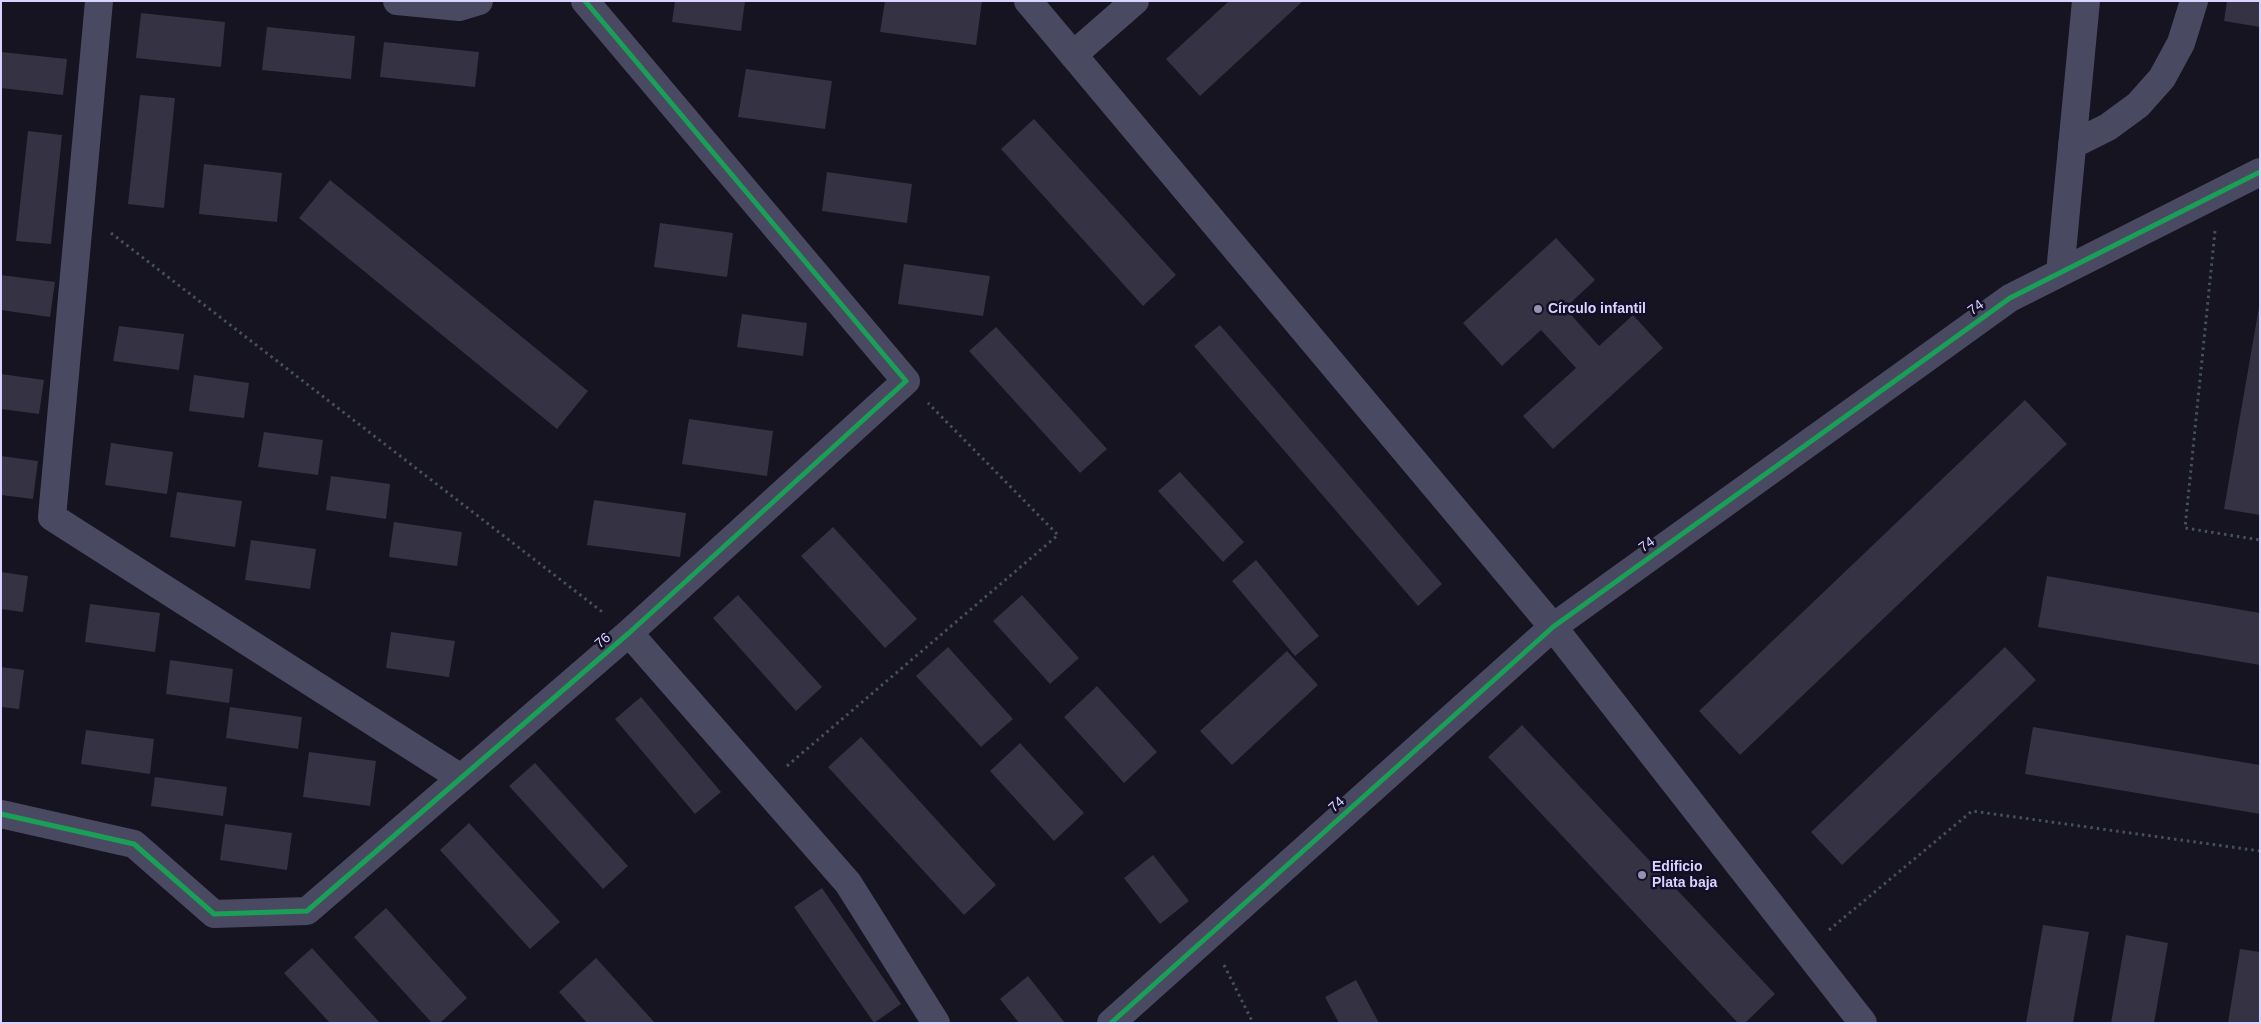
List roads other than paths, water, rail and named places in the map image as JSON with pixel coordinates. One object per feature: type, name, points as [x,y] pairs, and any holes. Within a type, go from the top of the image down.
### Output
[{"type":"street","points":[[99,1],[52,517],[461,778]]},
{"type":"street","points":[[397,1],[459,7],[479,1]]},
{"type":"street","name":"76","points":[[1,814],[134,844],[214,914],[307,911],[629,633],[906,381],[584,1]]},
{"type":"street","points":[[1028,1],[1553,626],[1863,1023]]},
{"type":"street","points":[[1073,55],[1134,1]]},
{"type":"street","points":[[2060,272],[2086,1]]},
{"type":"street","points":[[2072,145],[2108,127],[2138,105],[2162,78],[2181,44],[2194,1]]},
{"type":"street","name":"74","points":[[1111,1023],[1553,626],[2010,298],[2260,172]]},
{"type":"street","points":[[629,633],[848,883],[936,1023]]},
{"type":"place","name":"Círculo infantil","points":[[1538,309]]},
{"type":"place","name":"Edificio Plata baja","points":[[1642,875]]}]
